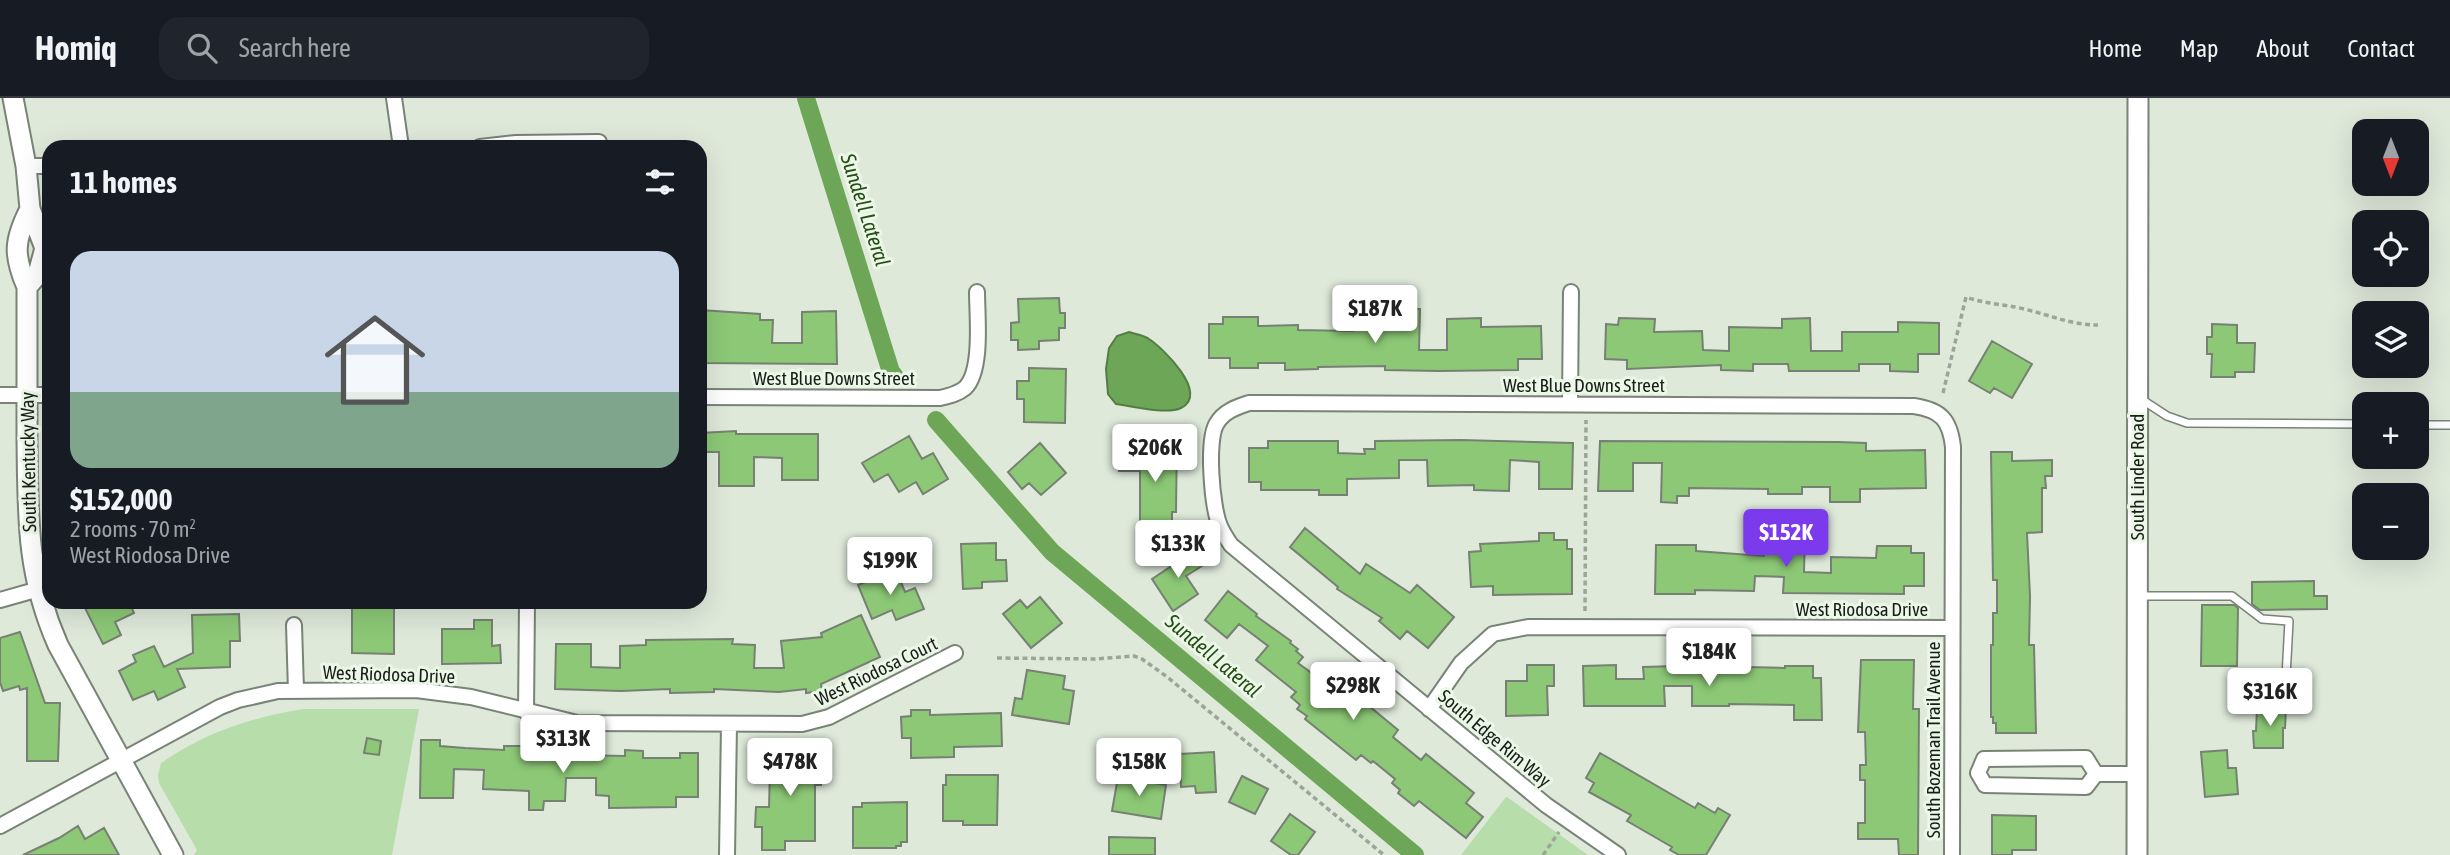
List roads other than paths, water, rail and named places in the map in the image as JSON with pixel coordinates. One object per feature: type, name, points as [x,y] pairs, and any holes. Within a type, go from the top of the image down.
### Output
[{"type":"street","name":"South Kentucky Way","points":[[13,98],[26,166],[30,209],[42,240]]},
{"type":"street","points":[[394,98],[400,140]]},
{"type":"street","name":"South Linder Road","points":[[2137,855],[2138,98]]},
{"type":"street","points":[[26,166],[42,166]]},
{"type":"street","name":"South Kentucky Way","points":[[30,209],[19,231],[16,255],[27,287],[28,526],[32,567],[42,600]]},
{"type":"street","name":"South Kentucky Way","points":[[27,287],[38,274],[42,259]]},
{"type":"street","name":"West Blue Downs Street","points":[[707,397],[940,398],[954,395],[966,387],[973,375],[976,360],[977,292]]},
{"type":"street","points":[[1570,404],[1571,292]]},
{"type":"street","points":[[0,395],[42,395]]},
{"type":"street","name":"West Blue Downs Street","points":[[1223,415],[1235,407],[1249,403],[1570,404],[1914,406],[1930,408],[1943,418]]},
{"type":"street","name":"South Edge Rim Way","points":[[1223,415],[1212,434],[1212,499],[1219,525],[1231,545],[1546,805],[1618,855]]},
{"type":"street","name":"South Bozeman Trail Avenue","points":[[1943,418],[1951,431],[1953,447],[1952,855]]},
{"type":"street","points":[[0,600],[39,589]]},
{"type":"street","name":"South Kentucky Way","points":[[44,609],[58,645],[173,855]]},
{"type":"street","points":[[526,712],[527,609]]},
{"type":"street","name":"West Riodosa Drive","points":[[294,625],[296,691]]},
{"type":"street","name":"West Riodosa Drive","points":[[1429,709],[1461,663],[1493,634],[1528,627],[1952,628]]},
{"type":"street","name":"West Riodosa Court","points":[[729,724],[815,722],[955,653]]},
{"type":"street","name":"West Riodosa Drive","points":[[0,826],[220,708],[258,695],[296,691],[416,690],[471,697],[577,723],[729,724]]},
{"type":"street","points":[[727,855],[729,724]]},
{"type":"street","points":[[1978,773],[1984,759],[2086,758],[2096,774]]},
{"type":"street","points":[[1952,773],[1978,773]]},
{"type":"street","points":[[1978,773],[1985,785],[2087,787],[2096,774]]},
{"type":"street","points":[[2096,774],[2137,774]]},
{"type":"lane","points":[[2138,397],[2167,416],[2187,423],[2352,424]]},
{"type":"lane","points":[[2429,425],[2450,425]]},
{"type":"lane","points":[[2137,596],[2232,596],[2262,618],[2288,621],[2286,677]]},
{"type":"waterway","name":"Sundell Lateral","points":[[806,98],[894,375]]},
{"type":"waterway","name":"Sundell Lateral","points":[[936,420],[1052,552],[1415,855]]}]
